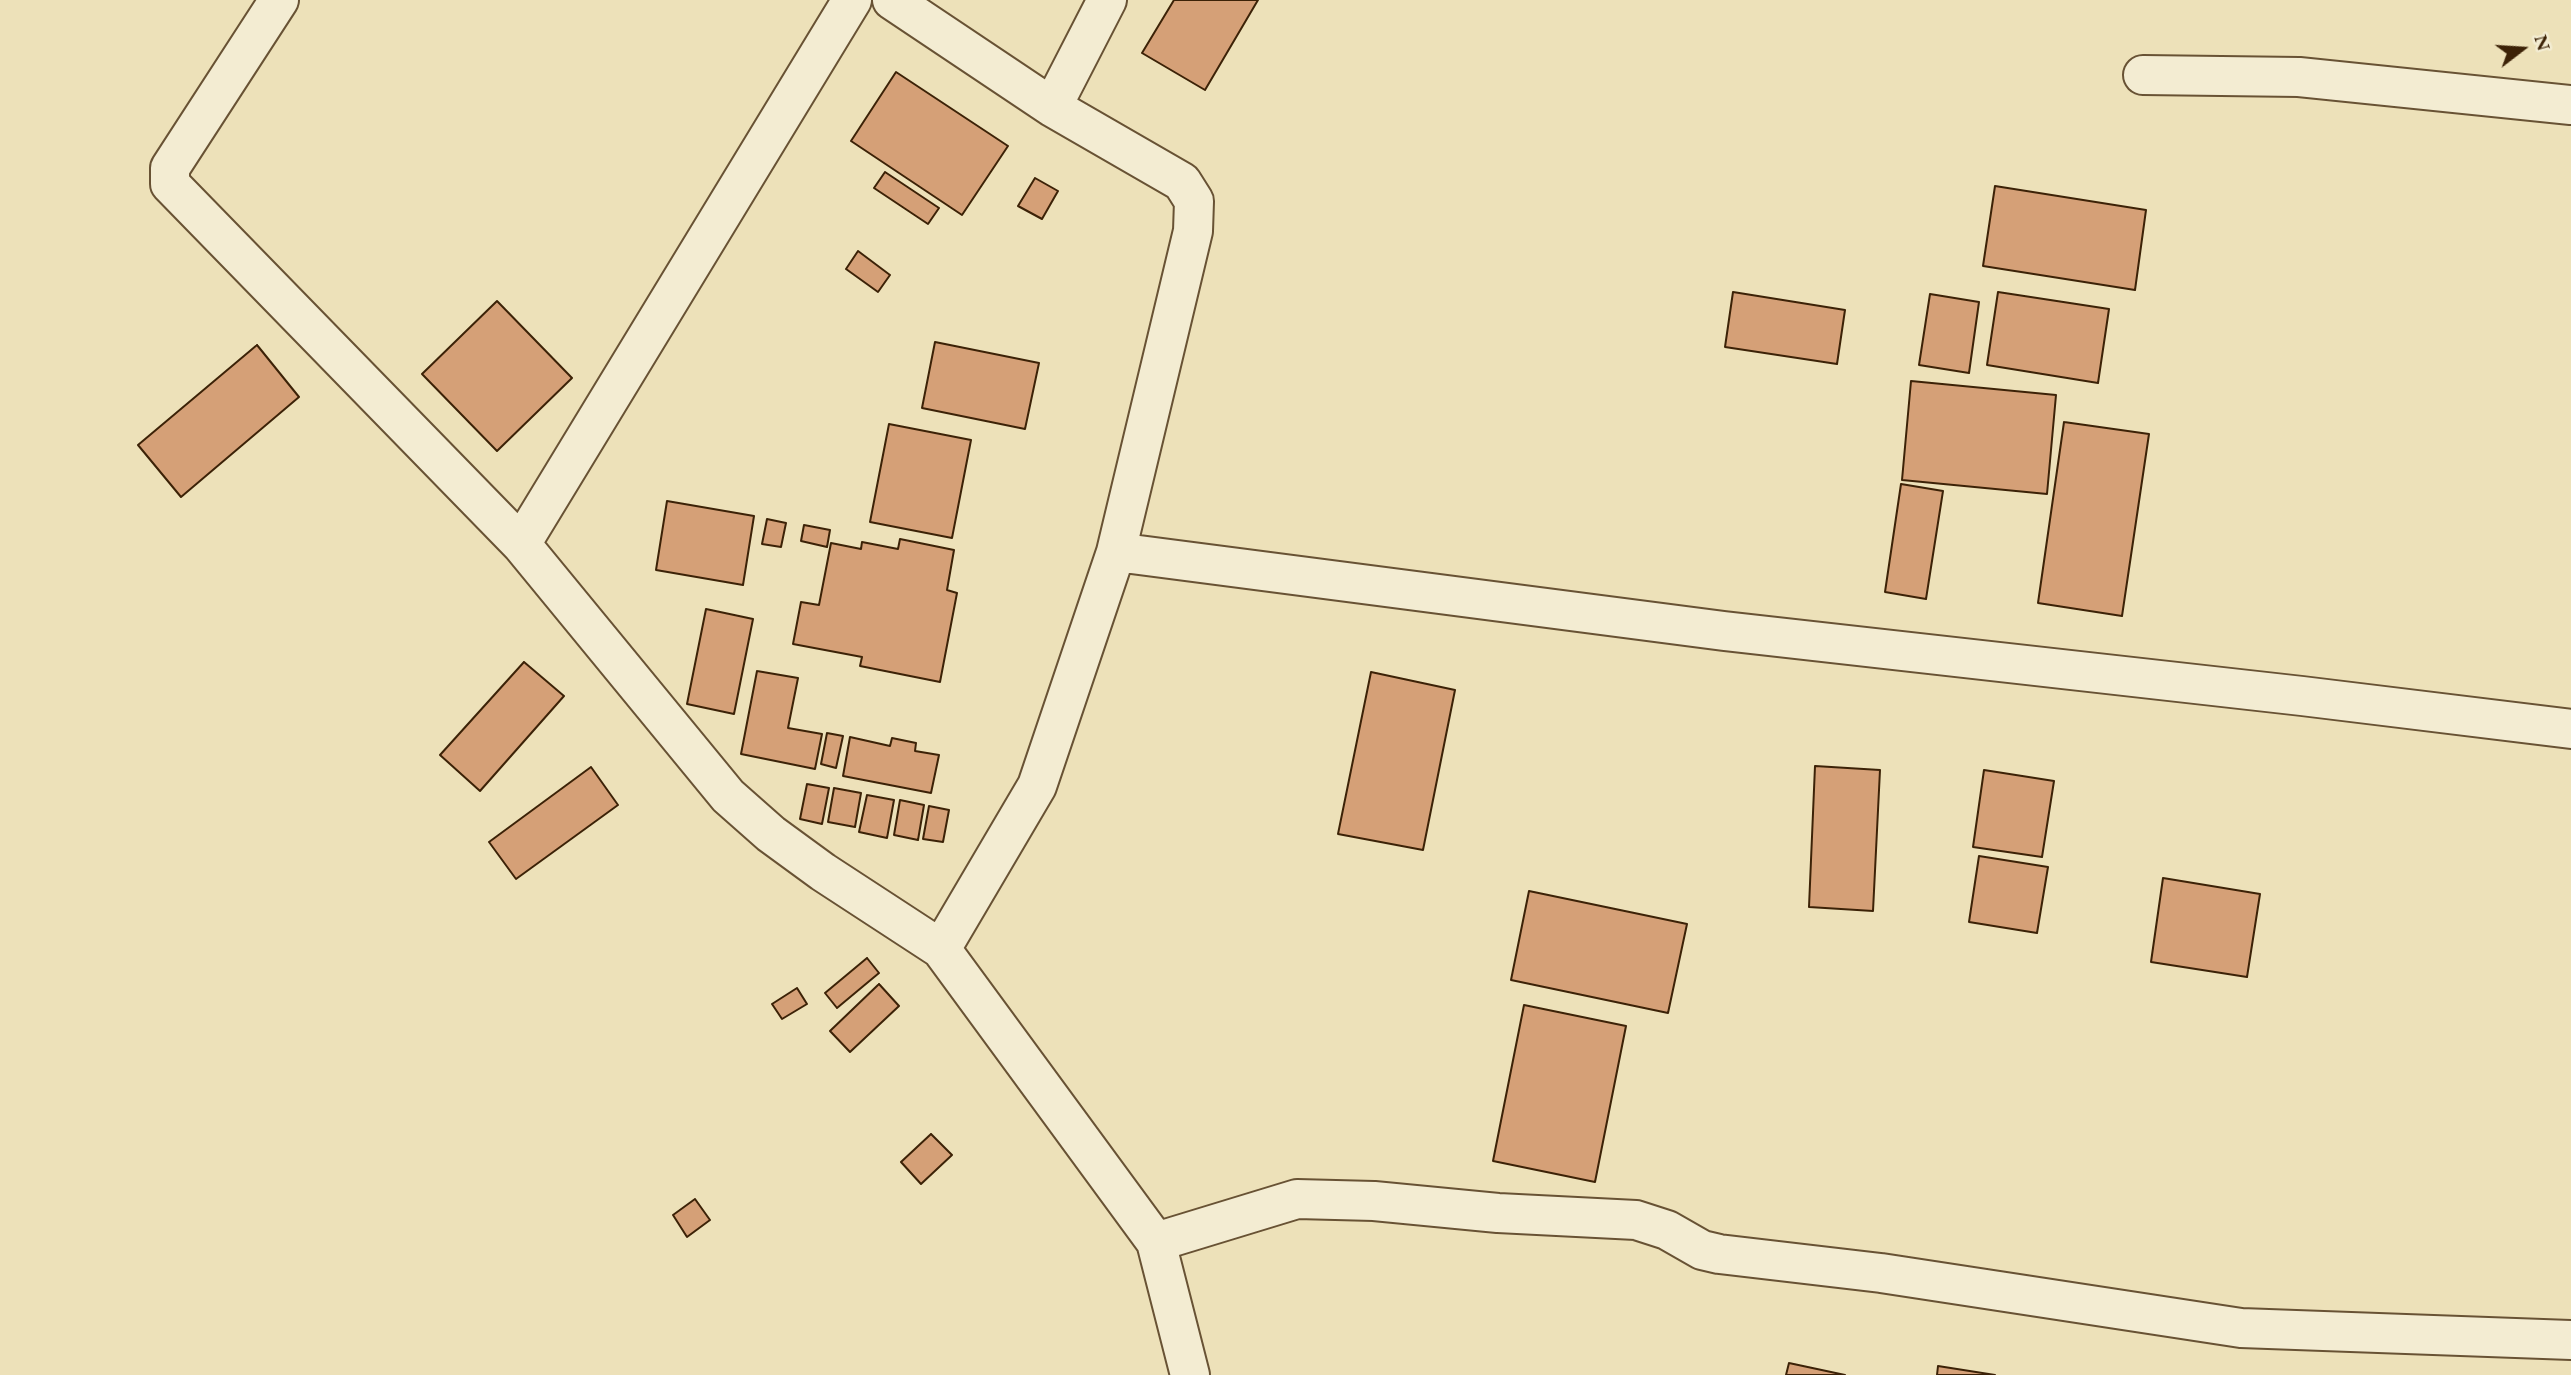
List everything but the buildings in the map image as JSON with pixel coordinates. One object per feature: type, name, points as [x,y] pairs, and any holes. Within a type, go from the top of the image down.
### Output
[{"type":"street","points":[[279,0],[170,168],[170,184],[521,544],[728,796],[771,834],[813,865],[941,949],[1156,1242],[1190,1375]]},
{"type":"street","points":[[521,544],[852,0]]},
{"type":"street","points":[[892,0],[1052,107],[1182,182],[1194,201],[1194,231],[1116,552],[1037,786],[941,949]]},
{"type":"street","points":[[1052,107],[1107,0]]},
{"type":"street","points":[[2143,75],[2299,77],[2571,105]]},
{"type":"street","points":[[1116,552],[1724,631],[2571,729]]},
{"type":"street","points":[[1156,1242],[1297,1199],[1374,1201],[1498,1213],[1636,1220],[1667,1230],[1702,1251],[1881,1273],[2241,1328],[2571,1339]]}]
